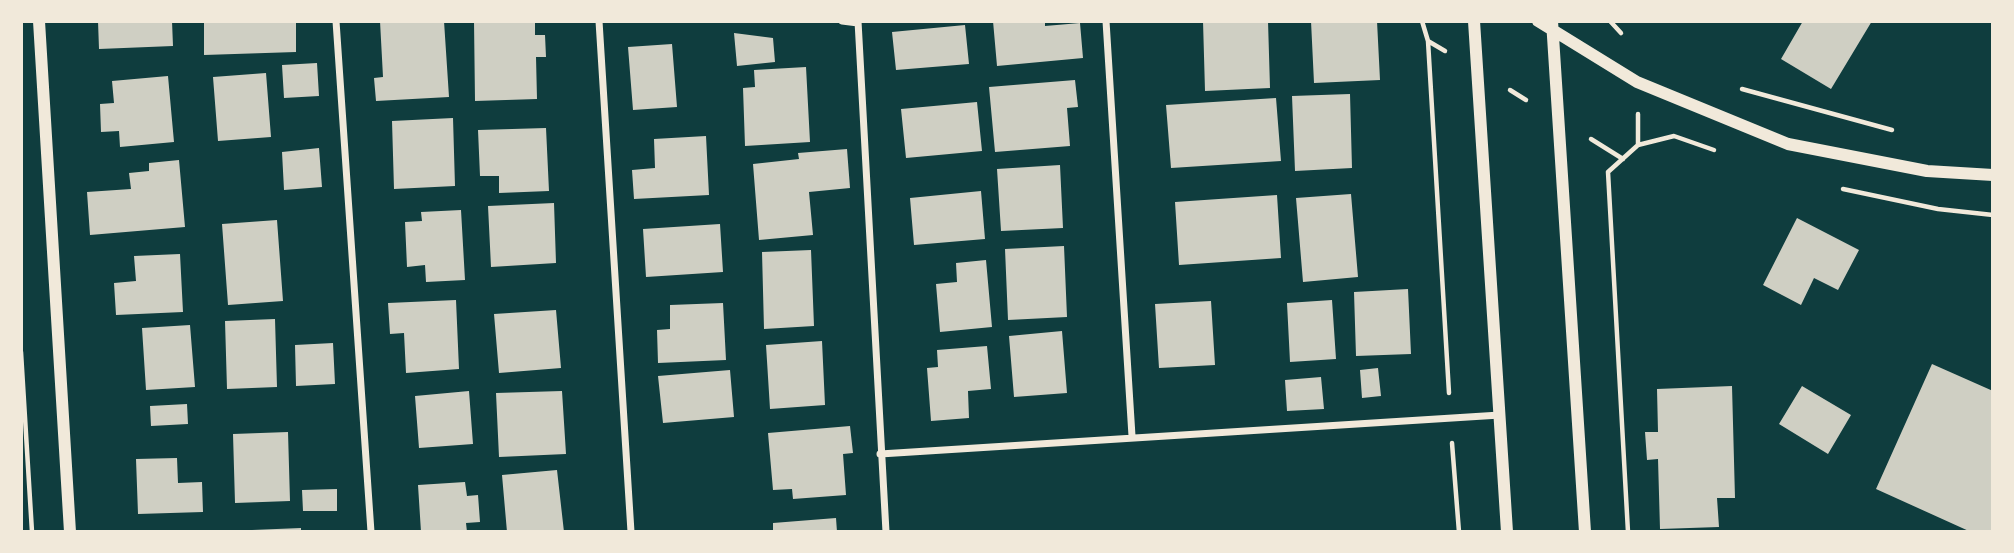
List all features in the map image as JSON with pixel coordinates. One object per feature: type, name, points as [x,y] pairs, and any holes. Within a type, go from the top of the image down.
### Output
[{"type":"street","points":[[39,21],[70,532]]},
{"type":"street","points":[[336,21],[371,532]]},
{"type":"street","points":[[599,21],[631,532]]},
{"type":"street","points":[[842,21],[858,22],[886,532]]},
{"type":"street","points":[[1106,21],[1132,436]]},
{"type":"street","points":[[1474,21],[1507,532]]},
{"type":"street","points":[[1538,21],[1553,26],[1637,82],[1788,144],[1927,171],[1993,175]]},
{"type":"street","points":[[1553,26],[1585,532]]},
{"type":"street","points":[[880,454],[1132,436],[1253,432],[1500,415]]},
{"type":"path","points":[[1422,21],[1428,41],[1459,532]]},
{"type":"path","points":[[1428,41],[1623,159]]},
{"type":"path","points":[[1628,532],[1608,172],[1638,145],[1637,82]]},
{"type":"path","points":[[1740,88],[1894,131]]},
{"type":"path","points":[[21,352],[32,532]]},
{"type":"building","points":[[98,21],[172,21],[173,46],[99,49]]},
{"type":"building","points":[[204,21],[296,21],[296,52],[204,55]]},
{"type":"building","points":[[380,21],[444,21],[449,97],[376,101],[374,78],[383,77]]},
{"type":"building","points":[[474,21],[535,21],[535,35],[545,35],[546,57],[536,57],[537,99],[475,101]]},
{"type":"building","points":[[993,21],[1045,21],[1045,26],[1080,23],[1083,58],[997,66]]},
{"type":"building","points":[[1203,21],[1268,21],[1270,88],[1205,91]]},
{"type":"building","points":[[1311,21],[1377,21],[1380,80],[1314,83]]},
{"type":"building","points":[[1803,21],[1872,21],[1831,89],[1781,59]]},
{"type":"building","points":[[965,25],[969,64],[896,70],[892,32]]},
{"type":"building","points":[[734,33],[773,38],[775,62],[737,66]]},
{"type":"building","points":[[672,44],[677,107],[633,110],[628,47]]},
{"type":"building","points":[[317,63],[319,96],[284,98],[282,65]]},
{"type":"building","points":[[806,67],[810,142],[745,146],[743,88],[755,87],[754,70]]},
{"type":"building","points":[[266,73],[271,137],[218,141],[213,77]]},
{"type":"building","points":[[168,76],[174,142],[120,147],[119,131],[101,132],[100,104],[114,103],[112,81]]},
{"type":"building","points":[[1075,80],[1078,107],[1067,108],[1070,146],[995,152],[989,87]]},
{"type":"building","points":[[1350,94],[1352,168],[1295,171],[1292,96]]},
{"type":"building","points":[[1276,98],[1281,161],[1171,168],[1166,105]]},
{"type":"building","points":[[977,102],[982,151],[906,158],[901,109]]},
{"type":"building","points":[[453,118],[455,186],[394,189],[392,121]]},
{"type":"building","points":[[546,128],[549,191],[499,193],[499,176],[480,176],[478,130]]},
{"type":"building","points":[[706,136],[709,195],[634,199],[632,170],[655,168],[654,139]]},
{"type":"building","points":[[319,148],[322,187],[284,190],[282,152]]},
{"type":"building","points":[[847,149],[850,188],[809,192],[813,235],[759,240],[753,164],[799,159],[798,153]]},
{"type":"building","points":[[179,160],[185,227],[90,235],[87,192],[131,189],[129,173],[149,171],[149,163]]},
{"type":"building","points":[[1060,165],[1063,228],[1001,231],[997,169]]},
{"type":"building","points":[[981,191],[985,239],[914,245],[910,198]]},
{"type":"building","points":[[1351,194],[1358,277],[1303,282],[1296,198]]},
{"type":"building","points":[[1277,195],[1281,258],[1179,265],[1175,202]]},
{"type":"building","points":[[554,203],[556,263],[491,267],[488,206]]},
{"type":"building","points":[[461,210],[465,280],[426,282],[425,265],[407,267],[405,222],[422,221],[421,212]]},
{"type":"building","points":[[1797,218],[1859,250],[1838,290],[1814,278],[1801,305],[1763,285]]},
{"type":"building","points":[[277,220],[283,301],[228,305],[222,224]]},
{"type":"building","points":[[720,224],[723,272],[646,277],[643,229]]},
{"type":"building","points":[[1064,246],[1067,317],[1008,320],[1005,249]]},
{"type":"building","points":[[811,250],[814,326],[764,329],[762,252]]},
{"type":"building","points":[[180,254],[183,312],[116,315],[114,283],[136,281],[134,256]]},
{"type":"building","points":[[986,260],[992,327],[940,332],[936,284],[957,282],[956,263]]},
{"type":"building","points":[[1408,289],[1411,354],[1356,356],[1354,292]]},
{"type":"building","points":[[456,300],[459,369],[406,373],[404,333],[390,334],[388,303]]},
{"type":"building","points":[[1332,300],[1336,359],[1290,362],[1287,303]]},
{"type":"building","points":[[1211,301],[1215,365],[1159,368],[1155,304]]},
{"type":"building","points":[[723,303],[726,360],[658,363],[657,330],[670,329],[670,305]]},
{"type":"building","points":[[556,310],[561,368],[499,373],[494,314]]},
{"type":"building","points":[[275,319],[277,387],[227,389],[225,321]]},
{"type":"building","points":[[190,325],[195,387],[146,390],[142,328]]},
{"type":"building","points":[[1062,331],[1067,393],[1014,397],[1009,336]]},
{"type":"building","points":[[822,341],[825,405],[770,409],[766,345]]},
{"type":"building","points":[[333,343],[335,384],[296,386],[295,345]]},
{"type":"building","points":[[987,346],[991,389],[968,391],[969,418],[931,421],[927,368],[938,367],[937,350]]},
{"type":"building","points":[[1932,364],[1993,391],[1993,532],[1971,532],[1876,489]]},
{"type":"building","points":[[1378,368],[1381,396],[1362,398],[1360,370]]},
{"type":"building","points":[[730,370],[734,417],[663,423],[658,376]]},
{"type":"building","points":[[1321,377],[1324,409],[1287,411],[1285,380]]},
{"type":"building","points":[[1732,386],[1735,498],[1717,498],[1719,527],[1660,529],[1658,459],[1647,460],[1645,432],[1658,432],[1657,389]]},
{"type":"building","points":[[1802,386],[1851,415],[1828,454],[1779,424]]},
{"type":"building","points":[[469,391],[473,444],[419,448],[415,396]]},
{"type":"building","points":[[562,391],[566,454],[499,457],[496,393]]},
{"type":"building","points":[[187,404],[188,424],[151,426],[150,406]]},
{"type":"building","points":[[850,426],[853,453],[843,454],[846,495],[793,499],[792,489],[773,490],[768,433]]},
{"type":"building","points":[[288,432],[290,501],[235,503],[233,434]]},
{"type":"building","points":[[177,458],[178,483],[202,482],[203,512],[138,514],[136,459]]},
{"type":"building","points":[[557,470],[564,532],[507,532],[502,475]]},
{"type":"building","points":[[465,482],[467,496],[478,495],[480,522],[466,523],[467,532],[421,532],[418,485]]},
{"type":"building","points":[[337,489],[337,511],[303,511],[302,490]]},
{"type":"building","points":[[836,518],[837,532],[773,532],[773,523]]},
{"type":"building","points":[[301,528],[301,532],[252,532],[252,530]]}]
